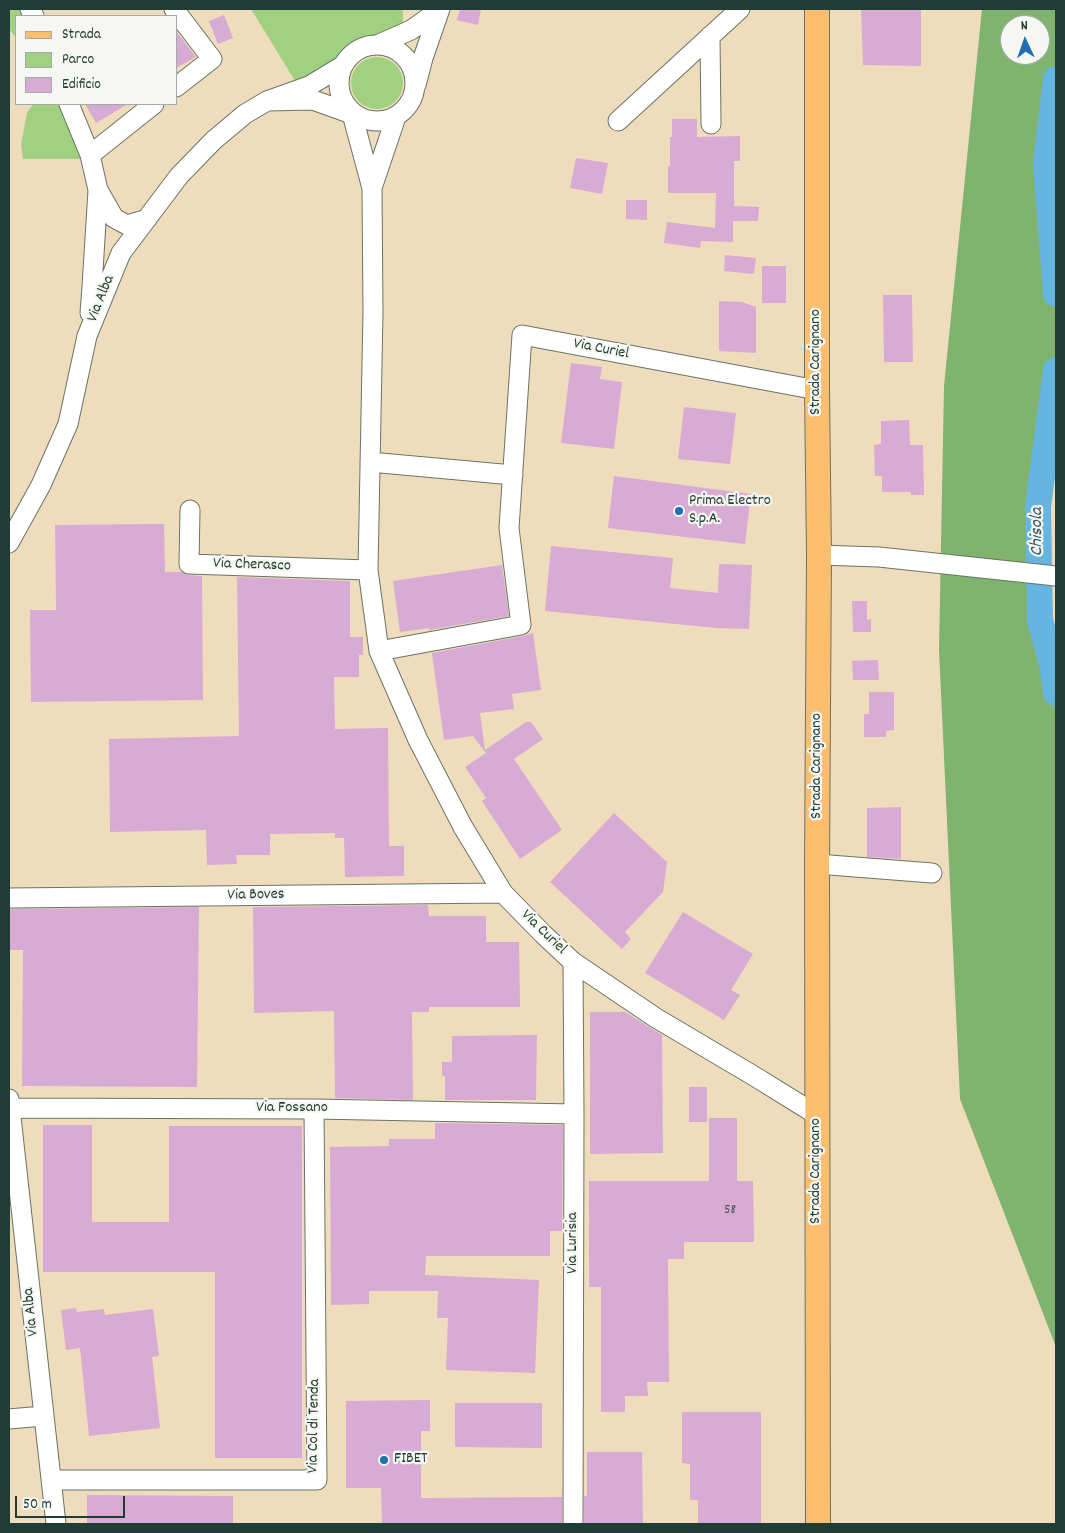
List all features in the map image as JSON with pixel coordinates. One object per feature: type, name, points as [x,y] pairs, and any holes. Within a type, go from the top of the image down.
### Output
[{"type":"main road","name":"Strada Carignano","points":[[817,9],[819,555],[817,864],[818,1524]]},
{"type":"street","points":[[174,9],[212,59],[178,85]]},
{"type":"street","points":[[618,121],[740,9]]},
{"type":"street","points":[[439,10],[409,105],[396,117],[382,122],[366,121],[352,114],[344,104],[339,92],[338,79],[342,66],[350,55],[363,47],[377,44],[411,30],[439,10]]},
{"type":"street","points":[[710,36],[711,124]]},
{"type":"street","points":[[377,44],[390,47],[401,53],[410,63],[415,75],[415,88]]},
{"type":"street","name":"Via Alba","points":[[9,543],[41,484],[68,424],[87,336],[121,254],[179,176],[214,140],[245,114],[267,101],[309,86],[342,66]]},
{"type":"street","name":"Via Alba","points":[[267,101],[313,100],[352,114]]},
{"type":"street","points":[[69,105],[90,155],[98,190],[87,336]]},
{"type":"street","points":[[90,155],[153,105]]},
{"type":"street","name":"Via Curiel","points":[[352,114],[372,188],[373,312],[368,570],[379,650],[418,740],[463,827],[503,893],[543,934],[573,962],[656,1018],[817,1115]]},
{"type":"street","name":"Via Curiel","points":[[372,188],[396,117]]},
{"type":"street","points":[[98,190],[114,218],[127,225],[147,220]]},
{"type":"street","points":[[95,237],[99,248],[108,254],[121,254]]},
{"type":"street","name":"Via Curiel","points":[[379,650],[522,625],[509,528],[522,335],[817,390]]},
{"type":"street","points":[[370,462],[513,475]]},
{"type":"street","name":"Via Cherasco","points":[[190,510],[189,564],[368,570]]},
{"type":"street","points":[[819,555],[879,557],[1056,576]]},
{"type":"street","points":[[817,864],[932,872]]},
{"type":"street","name":"Via Boves","points":[[9,898],[503,893]]},
{"type":"street","name":"Via Lurisia","points":[[573,962],[573,1524]]},
{"type":"street","name":"Via Alba","points":[[9,1104],[11,1142],[56,1524]]},
{"type":"street","name":"Via Fossano","points":[[9,1104],[574,1114]]},
{"type":"street","name":"Via Col di Tenda","points":[[51,1480],[317,1480],[314,1109]]},
{"type":"street","points":[[9,1419],[43,1416]]},
{"type":"green space","points":[[9,9],[37,9],[40,15],[15,15],[15,37],[9,29]]},
{"type":"green space","points":[[251,9],[403,9],[403,34],[300,89]]},
{"type":"green space","points":[[982,9],[1056,9],[1056,79],[1046,163],[1056,294],[1056,370],[1038,507],[1040,620],[1056,709],[1056,1347],[960,1099],[939,650],[944,386]]},
{"type":"green space","points":[[372,57],[382,57],[396,64],[403,78],[403,88],[396,102],[382,109],[372,109],[362,105],[355,98],[351,88],[351,78],[355,68],[362,61]]},
{"type":"green space","points":[[32,105],[71,105],[91,159],[23,159],[21,144],[27,113]]},
{"type":"building","points":[[460,9],[481,9],[478,25],[457,20]]},
{"type":"building","points":[[861,9],[921,9],[921,66],[863,65]]},
{"type":"building","points":[[224,15],[233,38],[218,44],[209,21]]},
{"type":"building","points":[[178,34],[196,57],[178,67]]},
{"type":"building","points":[[86,105],[126,105],[96,123]]},
{"type":"building","points":[[672,119],[697,119],[697,137],[740,136],[740,161],[734,161],[734,206],[759,207],[758,221],[733,221],[733,242],[701,241],[700,248],[664,243],[667,222],[715,228],[716,193],[668,193]]},
{"type":"building","points":[[576,158],[608,163],[602,194],[570,188]]},
{"type":"building","points":[[626,200],[647,200],[647,220],[626,219]]},
{"type":"building","points":[[725,255],[756,258],[754,274],[724,271]]},
{"type":"building","points":[[762,266],[786,266],[786,303],[762,303]]},
{"type":"building","points":[[883,295],[912,295],[913,362],[884,362]]},
{"type":"building","points":[[719,301],[742,302],[756,307],[756,353],[719,351]]},
{"type":"building","points":[[571,363],[602,367],[600,379],[622,382],[614,449],[561,443]]},
{"type":"building","points":[[684,407],[736,413],[730,464],[678,459]]},
{"type":"building","points":[[909,420],[910,445],[923,445],[924,495],[911,495],[911,492],[882,492],[882,476],[875,476],[874,445],[881,444],[881,421]]},
{"type":"building","name":"Prima Electro S.p.A.","points":[[614,476],[751,494],[745,544],[608,528]]},
{"type":"building","points":[[164,524],[165,572],[182,572],[188,575],[202,576],[203,700],[31,702],[30,610],[56,610],[55,525]]},
{"type":"building","points":[[551,546],[673,558],[670,588],[718,593],[719,564],[752,565],[749,629],[716,628],[545,611]]},
{"type":"building","points":[[502,565],[509,616],[429,630],[429,628],[400,632],[393,581]]},
{"type":"building","points":[[237,577],[350,581],[350,637],[363,637],[363,655],[359,655],[359,677],[334,677],[335,729],[388,728],[389,846],[404,846],[404,876],[345,877],[344,838],[335,838],[335,833],[270,834],[270,855],[236,855],[237,864],[207,865],[206,830],[110,832],[109,739],[239,736]]},
{"type":"building","points":[[852,601],[867,601],[867,620],[871,619],[871,632],[853,632]]},
{"type":"building","points":[[533,633],[541,690],[512,694],[514,709],[480,713],[485,750],[526,722],[531,722],[543,739],[514,759],[562,830],[520,859],[482,801],[486,798],[465,767],[486,753],[473,736],[444,740],[432,653]]},
{"type":"building","points":[[878,660],[879,680],[853,680],[852,661]]},
{"type":"building","points":[[869,692],[894,692],[894,730],[886,731],[886,737],[864,737],[864,714],[869,714]]},
{"type":"building","points":[[901,807],[901,859],[867,857],[867,808]]},
{"type":"building","points":[[614,813],[667,862],[663,892],[625,932],[631,939],[622,949],[550,882]]},
{"type":"building","points":[[428,905],[429,916],[486,916],[486,942],[519,942],[520,1007],[429,1007],[429,1012],[412,1012],[413,1100],[335,1098],[334,1011],[254,1013],[253,907]]},
{"type":"building","points":[[199,907],[197,1087],[22,1086],[23,950],[9,950],[10,909]]},
{"type":"building","points":[[683,912],[753,954],[731,990],[740,995],[724,1020],[645,973]]},
{"type":"building","points":[[590,1012],[625,1012],[662,1035],[663,1153],[590,1154]]},
{"type":"building","points":[[537,1035],[536,1100],[445,1100],[445,1076],[442,1076],[442,1062],[452,1062],[452,1036]]},
{"type":"building","points":[[689,1087],[707,1087],[707,1122],[689,1122]]},
{"type":"building","points":[[709,1118],[737,1118],[737,1181],[753,1181],[754,1242],[684,1242],[684,1259],[668,1259],[669,1382],[647,1382],[648,1396],[625,1396],[625,1412],[601,1412],[601,1287],[589,1287],[589,1181],[709,1181]]},
{"type":"building","points":[[435,1123],[563,1125],[562,1231],[550,1231],[550,1256],[426,1256],[425,1275],[539,1280],[535,1373],[446,1370],[448,1318],[437,1318],[438,1291],[369,1291],[369,1304],[331,1305],[330,1147],[389,1146],[389,1139],[435,1139]]},
{"type":"building","points":[[43,1125],[92,1125],[92,1222],[169,1222],[169,1126],[302,1126],[302,1458],[215,1458],[215,1272],[43,1272]]},
{"type":"building","points":[[76,1308],[77,1312],[104,1309],[105,1315],[153,1309],[159,1356],[152,1357],[160,1428],[89,1436],[80,1348],[66,1350],[61,1310]]},
{"type":"building","name":"FIBET","points":[[430,1400],[430,1431],[421,1431],[421,1498],[562,1497],[562,1524],[382,1524],[381,1488],[346,1488],[346,1401]]},
{"type":"building","points":[[455,1403],[542,1403],[542,1448],[455,1447]]},
{"type":"building","points":[[682,1412],[761,1412],[761,1524],[698,1524],[698,1500],[690,1500],[690,1464],[682,1463]]},
{"type":"building","points":[[587,1452],[642,1452],[643,1524],[584,1524],[584,1496],[587,1496]]},
{"type":"building","points":[[87,1495],[233,1496],[233,1524],[87,1524]]},
{"type":"waterway","name":"Chisola","points":[[1056,79],[1046,163],[1056,294]]},
{"type":"waterway","name":"Chisola","points":[[1056,370],[1038,507],[1040,620],[1052,664],[1056,693]]},
{"type":"place","name":"Prima Electro S.p.A.","points":[[679,511]]},
{"type":"place","name":"FIBET","points":[[384,1460]]}]
